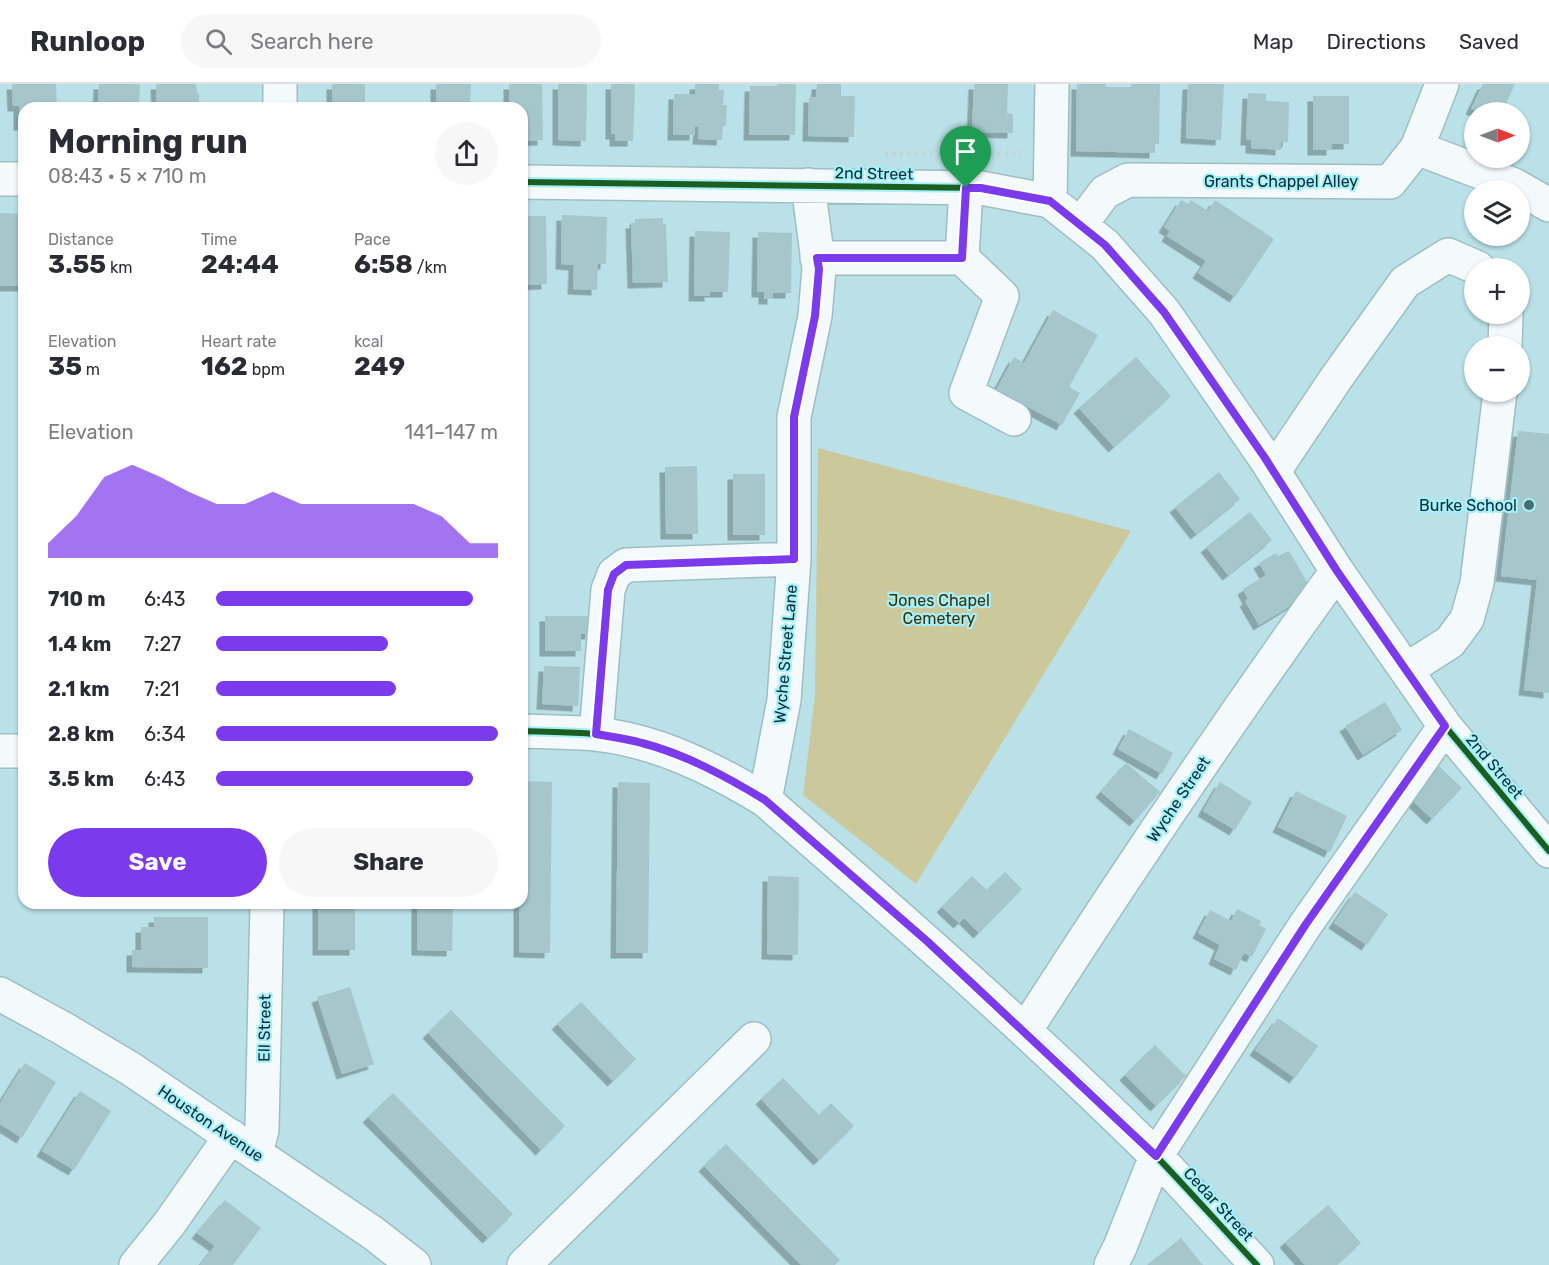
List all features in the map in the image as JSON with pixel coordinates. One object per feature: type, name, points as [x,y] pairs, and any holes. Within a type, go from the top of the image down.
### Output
[{"type":"street","points":[[280,84],[280,102]]},
{"type":"street","points":[[1050,201],[1052,84]]},
{"type":"street","name":"Grants Chappel Alley","points":[[1080,225],[1105,192],[1128,180],[1390,182],[1417,148],[1442,84]]},
{"type":"street","points":[[1417,148],[1514,185],[1549,205]]},
{"type":"street","points":[[0,179],[18,179]]},
{"type":"street","name":"2nd Street","points":[[528,182],[981,188],[1050,201],[1105,245],[1164,312],[1274,471],[1337,571],[1445,726],[1549,851]]},
{"type":"street","name":"Wyche Street Lane","points":[[765,800],[784,700],[794,559],[794,417],[815,316],[819,269],[808,185]]},
{"type":"street","points":[[962,258],[966,188]]},
{"type":"street","points":[[1274,471],[1405,282],[1448,255],[1464,262]]},
{"type":"street","points":[[817,258],[962,258],[1002,296],[966,393],[1014,419]]},
{"type":"street","points":[[1406,670],[1450,642],[1467,619],[1477,583],[1499,402]]},
{"type":"street","points":[[596,734],[608,590],[614,574],[626,565],[794,559]]},
{"type":"street","name":"Wyche Street","points":[[1025,1032],[1111,897],[1266,669],[1337,571]]},
{"type":"street","points":[[1111,1265],[1156,1156],[1306,924],[1445,726]]},
{"type":"street","name":"Cedar Street","points":[[528,731],[596,734],[643,743],[692,761],[737,783],[765,800],[928,942],[1025,1032],[1156,1156],[1257,1265]]},
{"type":"street","points":[[0,751],[18,751]]},
{"type":"street","name":"Ell Street","points":[[136,1265],[169,1224],[244,1144],[262,1130],[267,909]]},
{"type":"street","name":"Houston Avenue","points":[[0,994],[131,1069],[244,1144],[373,1233],[399,1260]]},
{"type":"street","points":[[524,1265],[754,1039]]},
{"type":"path","points":[[885,154],[1051,152]]},
{"type":"green space","name":"Jones Chapel Cemetery","points":[[818,448],[1131,531],[916,884],[803,795],[815,695]]},
{"type":"building","points":[[12,84],[56,84],[57,102],[18,102],[18,106],[13,106]]},
{"type":"building","points":[[99,84],[140,84],[139,102],[98,102]]},
{"type":"building","points":[[156,84],[196,84],[197,93],[199,93],[199,102],[157,102]]},
{"type":"building","points":[[332,84],[365,84],[365,102],[332,102]]},
{"type":"building","points":[[436,84],[471,84],[470,102],[436,102]]},
{"type":"building","points":[[509,84],[542,84],[543,140],[528,141],[528,102],[509,102]]},
{"type":"building","points":[[558,84],[587,84],[586,141],[558,140]]},
{"type":"building","points":[[611,84],[635,84],[633,141],[615,141],[615,134],[611,134]]},
{"type":"building","points":[[695,84],[719,84],[719,90],[724,90],[723,105],[727,105],[726,126],[723,126],[722,140],[698,139],[699,127],[695,126],[695,135],[673,135],[674,94],[695,94]]},
{"type":"building","points":[[777,84],[796,84],[795,135],[749,135],[750,86],[777,86]]},
{"type":"building","points":[[817,84],[841,84],[841,96],[855,96],[854,137],[808,136],[809,97],[816,97]]},
{"type":"building","points":[[974,84],[1008,84],[1007,113],[1013,114],[1013,133],[972,132]]},
{"type":"building","points":[[1077,84],[1131,87],[1131,84],[1160,84],[1159,144],[1155,144],[1155,153],[1076,151]]},
{"type":"building","points":[[1188,84],[1224,84],[1221,140],[1186,138]]},
{"type":"building","points":[[1483,84],[1515,84],[1507,102],[1474,102]]},
{"type":"building","points":[[1248,93],[1266,94],[1266,101],[1289,102],[1288,142],[1281,142],[1281,150],[1251,148],[1251,140],[1246,140]]},
{"type":"building","points":[[1313,96],[1349,96],[1349,144],[1332,144],[1332,150],[1313,150]]},
{"type":"building","points":[[1181,200],[1188,204],[1191,200],[1208,211],[1215,200],[1274,239],[1235,297],[1198,273],[1206,261],[1167,236],[1170,231],[1164,227]]},
{"type":"building","points":[[0,213],[18,214],[18,286],[0,286]]},
{"type":"building","points":[[562,215],[607,217],[606,264],[598,264],[597,290],[573,289],[574,265],[561,264]]},
{"type":"building","points":[[528,216],[546,216],[547,284],[528,285]]},
{"type":"building","points":[[663,218],[663,224],[666,224],[668,282],[633,283],[631,223],[635,223],[635,219]]},
{"type":"building","points":[[695,231],[730,232],[728,292],[710,292],[710,296],[694,296]]},
{"type":"building","points":[[758,232],[792,233],[791,293],[773,293],[773,299],[764,299],[764,292],[757,292]]},
{"type":"building","points":[[1053,310],[1098,335],[1069,387],[1080,393],[1062,425],[996,390],[1014,357],[1024,363]]},
{"type":"building","points":[[1136,357],[1171,396],[1114,447],[1079,408]]},
{"type":"building","name":"Burke School","points":[[1518,431],[1549,434],[1549,693],[1524,690],[1537,580],[1501,576]]},
{"type":"building","points":[[697,466],[698,534],[666,534],[665,467]]},
{"type":"building","points":[[1219,472],[1240,499],[1196,534],[1175,507]]},
{"type":"building","points":[[733,474],[765,474],[765,535],[733,535]]},
{"type":"building","points":[[1250,512],[1272,540],[1228,575],[1206,547]]},
{"type":"building","points":[[1289,551],[1313,592],[1259,625],[1245,601],[1248,599],[1243,589],[1266,575],[1259,563],[1276,553],[1278,556]]},
{"type":"building","points":[[545,616],[591,616],[591,634],[581,634],[581,651],[545,651]]},
{"type":"building","points":[[544,666],[580,667],[578,706],[542,704]]},
{"type":"building","points":[[1385,702],[1402,730],[1363,755],[1345,726]]},
{"type":"building","points":[[1129,729],[1173,753],[1162,774],[1118,749]]},
{"type":"building","points":[[1126,763],[1160,792],[1135,821],[1101,792]]},
{"type":"building","points":[[1439,766],[1462,788],[1432,819],[1409,797]]},
{"type":"building","points":[[528,781],[552,782],[550,953],[519,952],[519,909],[528,909]]},
{"type":"building","points":[[618,782],[650,783],[648,953],[616,953]]},
{"type":"building","points":[[1220,782],[1252,802],[1235,830],[1203,811]]},
{"type":"building","points":[[1296,791],[1347,816],[1330,852],[1278,827]]},
{"type":"building","points":[[1005,872],[1022,889],[979,933],[964,918],[959,923],[942,907],[972,876],[987,890]]},
{"type":"building","points":[[768,876],[799,877],[798,955],[767,954]]},
{"type":"building","points":[[1355,892],[1388,914],[1367,945],[1334,923]]},
{"type":"building","points":[[318,909],[355,909],[355,950],[318,950]]},
{"type":"building","points":[[417,909],[453,909],[452,951],[417,950]]},
{"type":"building","points":[[1237,909],[1261,921],[1259,925],[1266,929],[1252,957],[1244,953],[1236,970],[1214,959],[1220,945],[1198,933],[1210,910],[1231,921]]},
{"type":"building","points":[[154,917],[208,917],[208,968],[132,967],[132,950],[141,950],[141,927],[154,927]]},
{"type":"building","points":[[350,987],[374,1064],[342,1074],[317,997]]},
{"type":"building","points":[[581,1002],[636,1059],[613,1081],[557,1024]]},
{"type":"building","points":[[451,1010],[565,1126],[541,1150],[428,1033]]},
{"type":"building","points":[[1278,1018],[1318,1046],[1295,1078],[1255,1050]]},
{"type":"building","points":[[1155,1045],[1186,1076],[1156,1106],[1125,1075]]},
{"type":"building","points":[[25,1063],[56,1082],[22,1138],[0,1124],[0,1103]]},
{"type":"building","points":[[783,1078],[819,1115],[831,1103],[854,1126],[819,1160],[761,1099]]},
{"type":"building","points":[[80,1091],[111,1111],[74,1170],[42,1151]]},
{"type":"building","points":[[393,1093],[513,1214],[488,1238],[368,1117]]},
{"type":"building","points":[[726,1144],[840,1260],[835,1265],[801,1265],[704,1166]]},
{"type":"building","points":[[225,1200],[261,1228],[233,1265],[200,1265],[215,1246],[197,1233]]},
{"type":"building","points":[[1328,1205],[1361,1243],[1336,1265],[1305,1265],[1285,1242]]},
{"type":"building","points":[[1181,1238],[1203,1265],[1147,1265]]},
{"type":"cycle path","points":[[528,182],[981,188],[1050,201],[1105,245],[1164,312],[1265,458],[1337,571],[1445,726],[1549,851]]},
{"type":"cycle path","points":[[528,731],[595,734],[640,742],[705,767],[765,800],[1012,1019],[1108,1109],[1155,1155],[1257,1265]]},
{"type":"place","name":"Burke School","points":[[1529,505]]},
{"type":"route","points":[[966,188],[981,188],[1050,201],[1105,245],[1164,312],[1265,458],[1337,571],[1445,726],[1306,924],[1156,1156],[928,942],[765,800],[737,783],[692,761],[643,743],[596,734],[608,590],[614,574],[626,565],[794,559],[794,417],[815,316],[819,269],[817,258],[962,258],[966,188]]}]
